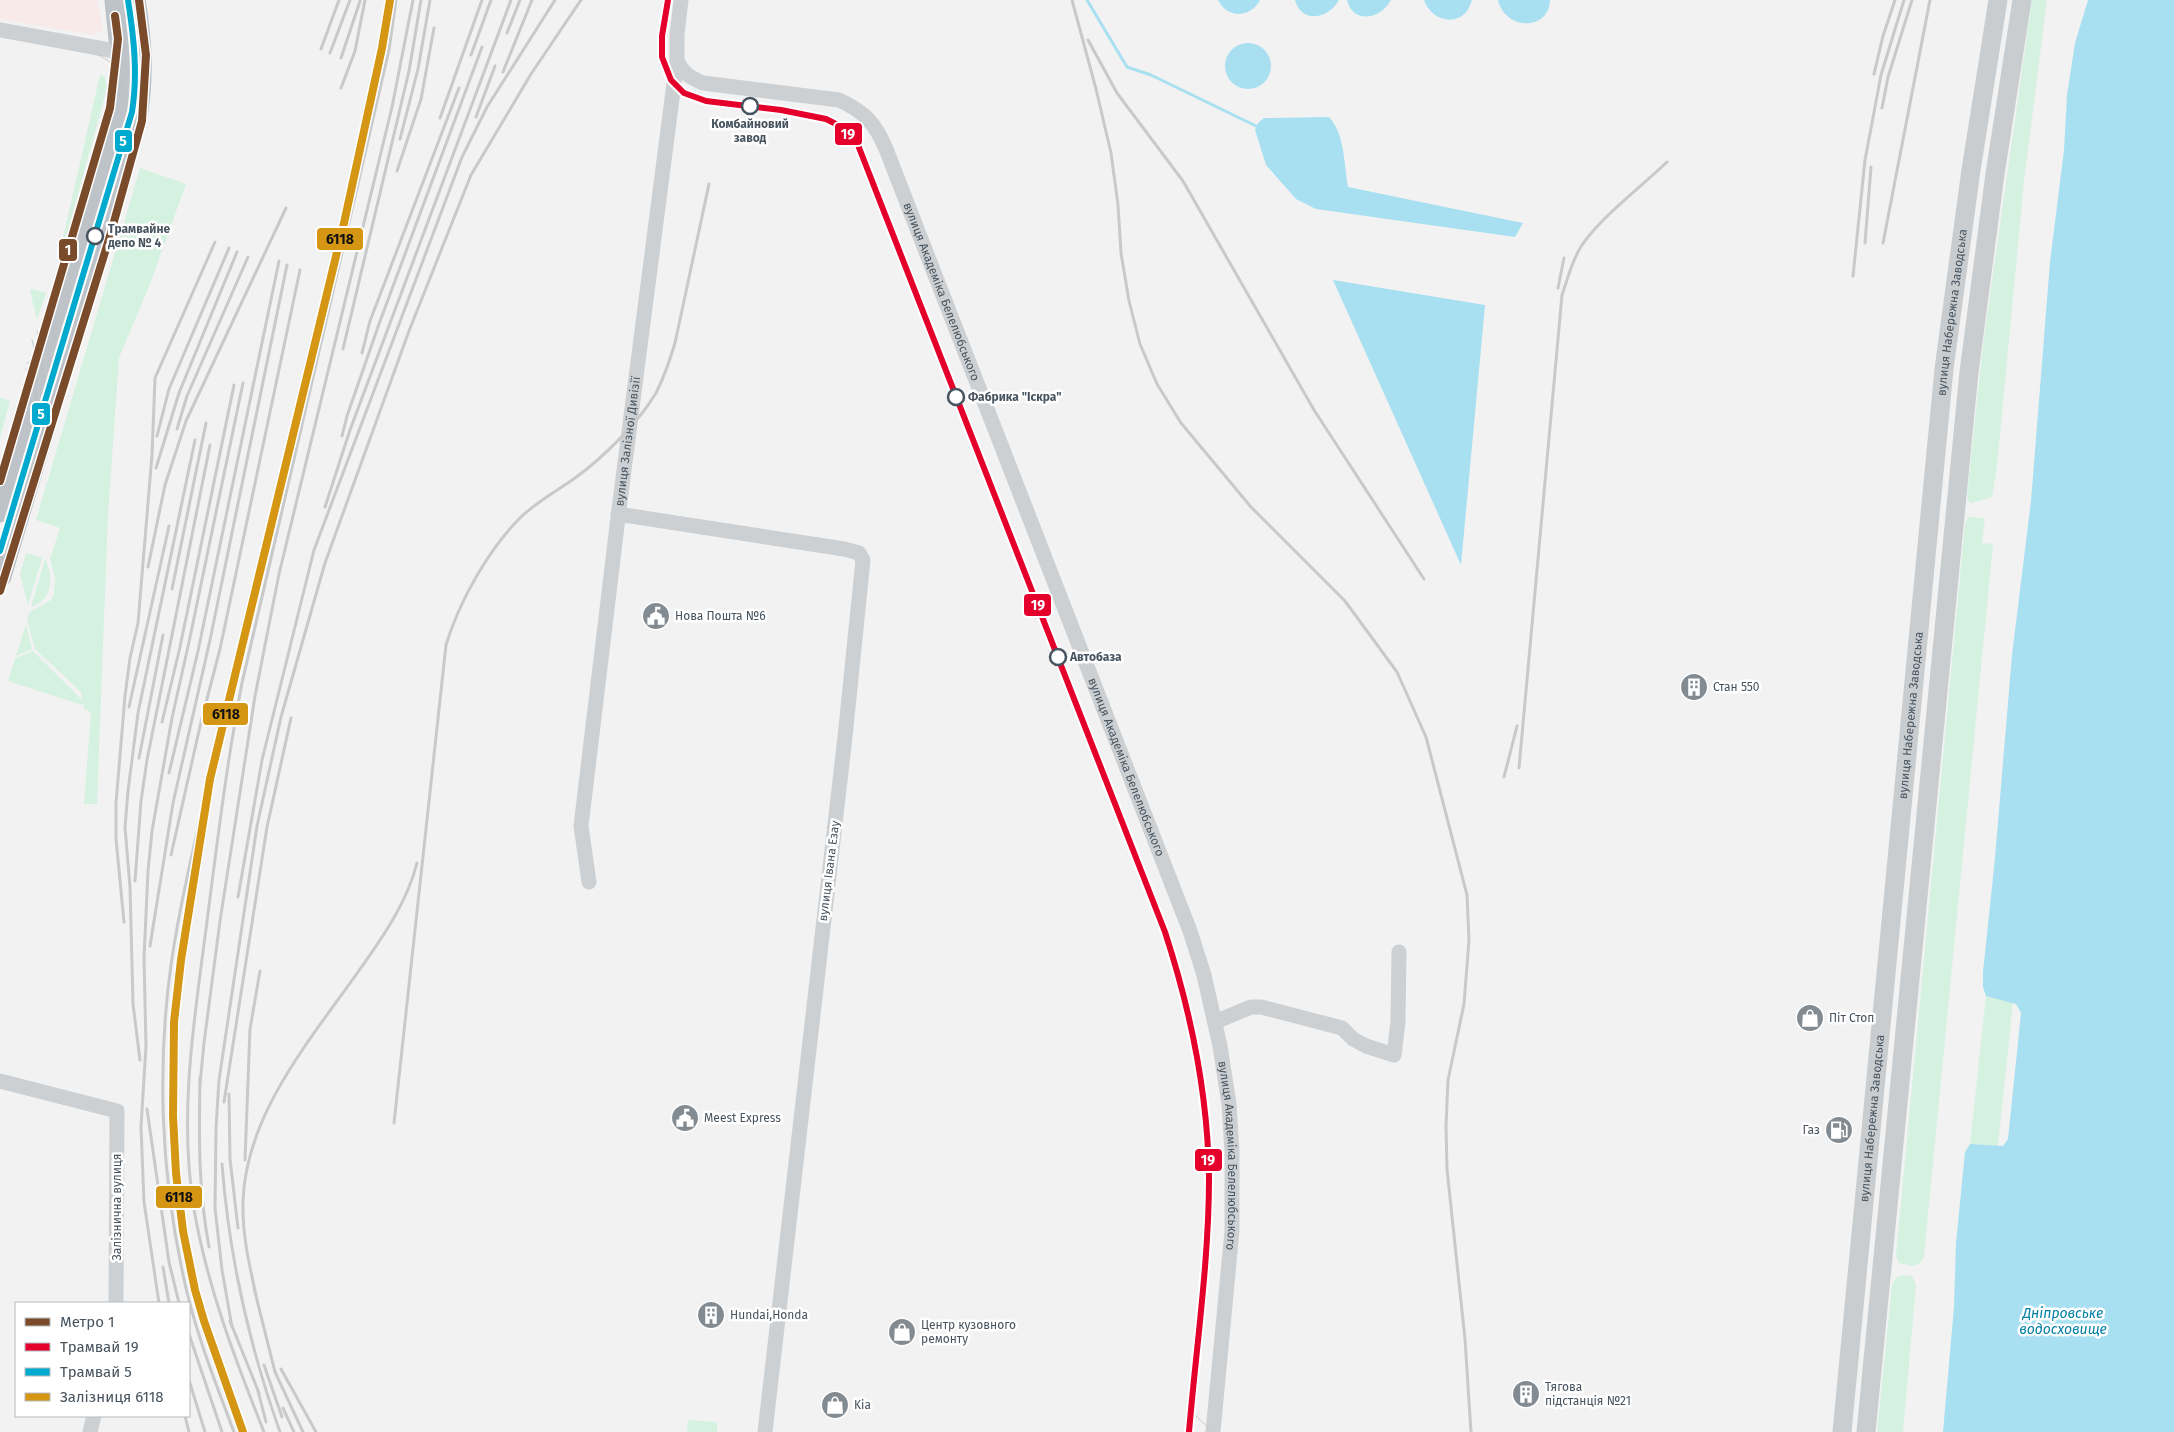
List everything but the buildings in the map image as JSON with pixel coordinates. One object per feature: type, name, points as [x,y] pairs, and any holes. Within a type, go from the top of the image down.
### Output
[{"type":"highway","points":[[0,576],[131,139],[139,103],[132,52],[116,0]]},
{"type":"highway","points":[[0,511],[119,104],[123,76],[132,52],[134,0]]},
{"type":"main road","name":"вулиця Набережна Заводська","points":[[1842,1432],[1944,369],[1971,170],[1998,0]]},
{"type":"main road","name":"вулиця Набережна Заводська","points":[[1866,1432],[1969,372],[1995,174],[2022,0]]},
{"type":"street","name":"вулиця Залізної Дивізії","points":[[589,882],[581,826],[618,514],[677,60],[677,35],[682,0]]},
{"type":"street","points":[[0,30],[132,52]]},
{"type":"street","name":"вулиця Академіка Белелюбського","points":[[677,60],[680,68],[686,74],[711,85],[839,100],[855,107],[866,116],[878,131],[1180,903],[1204,975],[1216,1022],[1228,1104],[1233,1198],[1231,1240],[1213,1432]]},
{"type":"street","name":"вулиця Івана Езау","points":[[618,514],[844,549],[858,553],[863,560],[845,738],[764,1432]]},
{"type":"street","points":[[1216,1022],[1251,1007],[1261,1007],[1342,1028],[1353,1039],[1366,1046],[1394,1055],[1398,1022],[1399,952]]},
{"type":"street","name":"Залізнична вулиця","points":[[0,1081],[116,1111],[116,1302]]},
{"type":"street","points":[[90,1432],[94,1417]]},
{"type":"shaded area","points":[[0,0],[97,0],[103,31],[93,35],[0,19]]},
{"type":"green space","points":[[2032,0],[2047,0],[2024,181],[1997,467],[1992,497],[1972,503],[1969,502],[1967,496],[1983,344]]},
{"type":"green space","points":[[100,75],[104,76],[107,85],[61,256],[59,255]]},
{"type":"green space","points":[[140,168],[186,184],[150,284],[119,358],[108,514],[97,804],[84,804],[91,712],[84,709],[83,702],[82,705],[8,681],[15,658],[33,651],[82,700],[81,692],[35,649],[27,619],[30,612],[51,600],[54,594],[55,578],[50,559],[60,528],[36,520]]},
{"type":"green space","points":[[32,289],[46,293],[37,320],[30,291]]},
{"type":"green space","points":[[0,397],[10,401],[0,438]]},
{"type":"green space","points":[[1968,517],[1985,518],[1982,543],[1993,544],[1924,1256],[1920,1263],[1913,1266],[1899,1263],[1896,1256],[1965,523]]},
{"type":"green space","points":[[26,553],[42,558],[28,605],[20,574]]},
{"type":"green space","points":[[45,559],[50,573],[50,587],[44,599],[31,607]]},
{"type":"green space","points":[[26,624],[32,649],[16,656]]},
{"type":"green space","points":[[1986,996],[2013,1002],[1998,1146],[1970,1144]]},
{"type":"green space","points":[[1903,1275],[1912,1276],[1916,1285],[1903,1432],[1877,1432],[1892,1285],[1896,1278]]},
{"type":"green space","points":[[688,1420],[717,1422],[717,1432],[687,1432]]},
{"type":"water","points":[[1218,0],[1260,0],[1251,10],[1239,14],[1227,11]]},
{"type":"water","points":[[1295,0],[1339,0],[1329,11],[1322,15],[1309,16],[1298,8]]},
{"type":"water","points":[[1347,0],[1391,0],[1381,12],[1374,15],[1361,16],[1350,8]]},
{"type":"water","points":[[1424,0],[1472,0],[1467,11],[1455,19],[1449,20],[1442,19],[1431,12]]},
{"type":"water","points":[[1498,0],[1550,0],[1548,10],[1542,17],[1535,22],[1526,23],[1517,22],[1509,17],[1502,10]]},
{"type":"water","name":"Дніпровське водосховище","points":[[2088,0],[2174,0],[2174,1432],[1943,1432],[1954,1307],[1956,1243],[1965,1152],[1970,1144],[2003,1146],[2008,1139],[2021,1013],[2016,1004],[1986,996],[1983,987],[1983,972],[1995,858],[2012,655],[2031,501],[2050,262],[2064,150],[2067,95],[2075,43]]},
{"type":"water","points":[[1248,43],[1261,47],[1267,53],[1271,66],[1267,79],[1261,85],[1248,89],[1235,85],[1229,79],[1225,66],[1229,53],[1235,47]]},
{"type":"water","points":[[1329,117],[1341,141],[1348,187],[1523,223],[1515,237],[1316,209],[1296,199],[1266,165],[1255,130],[1258,123],[1264,118]]},
{"type":"water","points":[[1333,280],[1485,305],[1461,565]]},
{"type":"waterway","points":[[1087,0],[1127,67],[1151,75],[1256,126]]},
{"type":"tram line","name":"5","points":[[0,551],[132,112],[135,84],[132,28],[128,0]]},
{"type":"tram line","name":"19","points":[[668,0],[662,36],[662,57],[671,80],[684,93],[706,101],[781,110],[826,119],[842,127],[858,145],[1165,932],[1190,1023],[1201,1084],[1208,1147],[1207,1241],[1189,1432]]},
{"type":"tram line","points":[[96,54],[112,64],[123,77],[127,85],[132,112]]},
{"type":"tram line","points":[[37,331],[45,358],[47,379]]},
{"type":"tram line","points":[[27,363],[49,356],[64,339]]},
{"type":"tram line","points":[[32,340],[39,367],[39,406]]},
{"type":"tram line","points":[[26,369],[33,384],[31,431]]},
{"type":"tram line","points":[[1192,1399],[1195,1415],[1213,1432]]},
{"type":"railway","points":[[321,49],[339,0]]},
{"type":"railway","points":[[330,53],[350,0]]},
{"type":"railway","points":[[341,88],[355,51],[365,0]]},
{"type":"railway","points":[[264,1432],[214,1294],[194,1209],[188,1141],[189,1073],[192,1039],[222,810],[242,683],[389,50],[396,0]]},
{"type":"railway","points":[[200,1084],[220,921],[255,696],[279,574],[392,107],[413,0]]},
{"type":"railway","points":[[343,349],[409,71],[421,0]]},
{"type":"railway","points":[[400,139],[418,69],[430,0]]},
{"type":"railway","points":[[440,118],[482,0]]},
{"type":"railway","points":[[471,55],[491,0]]},
{"type":"railway","points":[[325,507],[350,430],[511,0]]},
{"type":"railway","points":[[507,33],[520,0]]},
{"type":"railway","points":[[503,72],[532,0]]},
{"type":"railway","points":[[238,897],[262,760],[314,550],[462,157],[487,107],[555,0]]},
{"type":"railway","points":[[232,1327],[222,1270],[215,1208],[219,1080],[257,826],[281,717],[325,563],[409,331],[471,175],[531,74],[581,0]]},
{"type":"railway","points":[[1072,0],[1111,153],[1118,205],[1121,253],[1129,301],[1140,344],[1157,384],[1181,423],[1251,507],[1345,601],[1397,672],[1426,737],[1467,895],[1469,940],[1464,1004],[1448,1080],[1446,1126],[1447,1169],[1465,1339],[1471,1432]]},
{"type":"railway","points":[[1874,74],[1883,36],[1895,0]]},
{"type":"railway","points":[[1853,276],[1865,160],[1881,75],[1904,0]]},
{"type":"railway","points":[[1882,108],[1888,77],[1912,0]]},
{"type":"railway","points":[[1883,243],[1930,0]]},
{"type":"railway","points":[[341,58],[360,1]]},
{"type":"railway","points":[[397,171],[421,99],[434,28]]},
{"type":"railway","points":[[1088,40],[1117,93],[1183,181],[1314,410],[1424,579]]},
{"type":"railway","points":[[342,436],[347,416],[379,324],[482,47]]},
{"type":"railway","points":[[476,117],[495,66]]},
{"type":"railway","points":[[362,353],[370,321],[459,88]]},
{"type":"railway","points":[[1519,768],[1562,295],[1575,257],[1590,234],[1667,162]]},
{"type":"railway","points":[[1865,243],[1871,167]]},
{"type":"railway","points":[[394,1123],[446,645],[476,577],[508,531],[533,507],[575,478],[609,450],[640,416],[656,393],[675,343],[709,184]]},
{"type":"railway","points":[[148,567],[165,485],[186,421],[286,208]]},
{"type":"railway","points":[[124,922],[116,839],[116,803],[125,696],[130,658],[138,623],[152,455],[155,378],[215,242]]},
{"type":"railway","points":[[157,436],[169,389],[229,248]]},
{"type":"railway","points":[[156,468],[179,393],[237,252]]},
{"type":"railway","points":[[177,429],[187,396],[248,257]]},
{"type":"railway","points":[[1558,288],[1564,258]]},
{"type":"railway","points":[[169,773],[198,651],[279,261]]},
{"type":"railway","points":[[150,946],[173,803],[210,640],[287,265]]},
{"type":"railway","points":[[171,855],[201,722],[220,649],[300,270]]},
{"type":"railway","points":[[159,1302],[144,1202],[141,1127],[146,1046],[144,958],[148,871],[152,831],[172,718],[243,383]]},
{"type":"railway","points":[[162,722],[180,647],[234,385]]},
{"type":"railway","points":[[172,589],[206,423]]},
{"type":"railway","points":[[140,1060],[133,1004],[130,887],[125,827],[128,791],[138,713],[195,440]]},
{"type":"railway","points":[[135,881],[141,801],[147,760],[210,445]]},
{"type":"railway","points":[[129,707],[169,526]]},
{"type":"railway","points":[[139,758],[163,635]]},
{"type":"railway","points":[[224,1102],[267,827],[291,718]]},
{"type":"railway","points":[[1504,777],[1517,726]]},
{"type":"railway","points":[[190,1302],[182,1270],[169,1195],[163,1118],[164,1041],[171,965],[183,895],[210,779]]},
{"type":"railway","points":[[256,1295],[246,1248],[243,1213],[247,1169],[255,1138],[268,1108],[301,1051],[393,920],[413,878],[417,863]]},
{"type":"railway","points":[[245,1160],[250,1029],[260,971]]},
{"type":"railway","points":[[200,1078],[201,1183],[209,1247]]},
{"type":"railway","points":[[229,1094],[230,1159],[238,1228]]},
{"type":"railway","points":[[147,1109],[169,1262],[179,1302]]},
{"type":"railway","points":[[222,1164],[225,1198],[242,1300],[259,1366],[280,1432]]},
{"type":"railway","points":[[163,1267],[169,1302]]},
{"type":"railway","points":[[254,1288],[275,1372],[303,1432]]},
{"type":"railway","points":[[190,1303],[205,1352],[234,1432]]},
{"type":"railway","points":[[230,1321],[259,1393]]},
{"type":"railway","points":[[190,1337],[222,1432]]},
{"type":"railway","points":[[264,1365],[282,1417]]},
{"type":"railway","points":[[281,1369],[316,1432]]},
{"type":"railway","points":[[190,1383],[205,1432]]},
{"type":"railway","points":[[258,1391],[266,1422]]},
{"type":"railway","points":[[232,1397],[246,1432]]},
{"type":"railway","points":[[283,1408],[294,1432]]},
{"type":"railway","points":[[185,1417],[189,1432]]},
{"type":"metro line","name":"1","points":[[0,591],[110,236],[142,121],[146,55],[139,0]]},
{"type":"metro line","name":"1","points":[[0,481],[110,108],[118,39],[115,16]]},
{"type":"rail line","name":"6118","points":[[243,1432],[204,1321],[195,1290],[183,1231],[176,1173],[173,1116],[174,1022],[181,960],[210,779],[344,223],[382,48],[390,0]]},
{"type":"place","name":"Комбайновий завод","points":[[750,106]]},
{"type":"place","name":"Трамвайне депо № 4","points":[[95,236]]},
{"type":"place","name":"Фабрика \"Іскра\"","points":[[956,397]]},
{"type":"place","name":"Нова Пошта №6","points":[[656,616]]},
{"type":"place","name":"Автобаза","points":[[1058,657]]},
{"type":"place","name":"Стан 550","points":[[1694,687]]},
{"type":"place","name":"Піт Стоп","points":[[1810,1018]]},
{"type":"place","name":"Meest Express","points":[[685,1118]]},
{"type":"place","name":"Газ","points":[[1839,1130]]},
{"type":"place","name":"Hundai,Honda","points":[[711,1315]]},
{"type":"place","name":"Центр кузовного ремонту","points":[[902,1332]]},
{"type":"place","name":"Тягова пiдстанцiя №21","points":[[1526,1394]]},
{"type":"place","name":"Kia","points":[[835,1405]]}]
